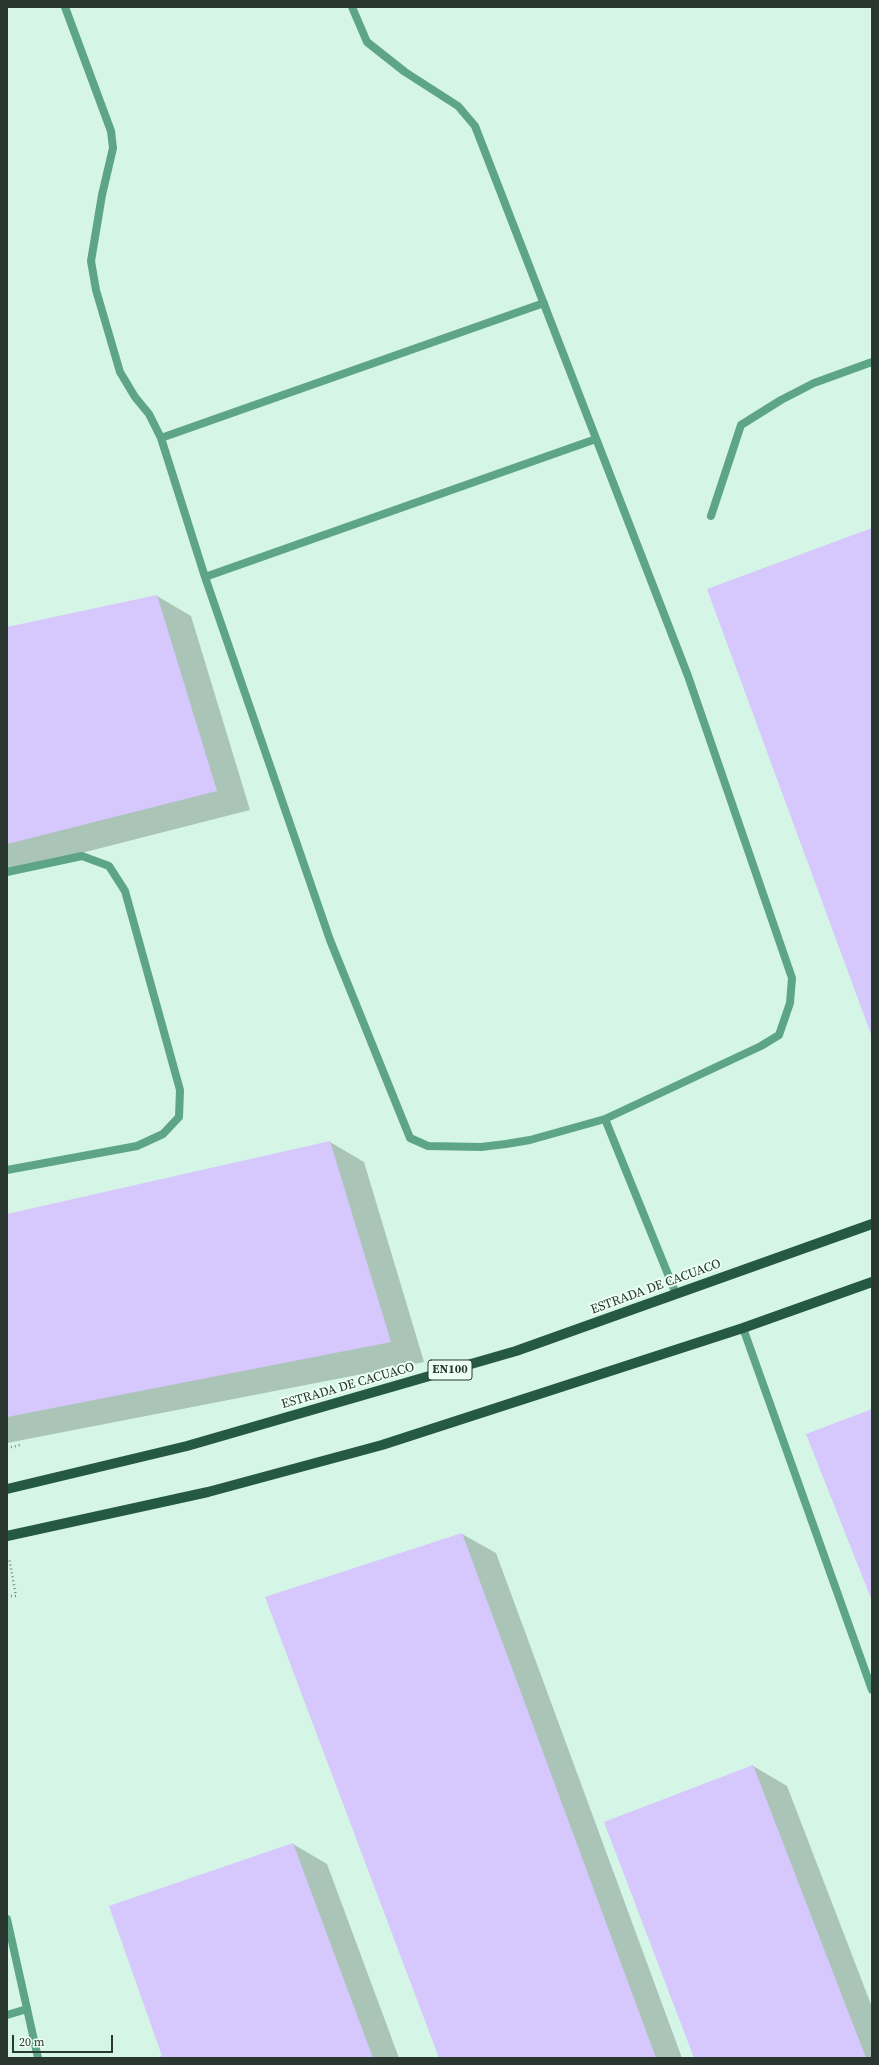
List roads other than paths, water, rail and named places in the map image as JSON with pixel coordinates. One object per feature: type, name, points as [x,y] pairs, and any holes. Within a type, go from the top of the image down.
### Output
[{"type":"main road","name":"ESTRADA DE CACUACO","points":[[7,1489],[187,1446],[516,1351],[872,1224]]},
{"type":"main road","points":[[7,1536],[208,1492],[382,1445],[743,1328],[872,1282]]},
{"type":"street","points":[[65,7],[111,131],[113,148],[102,195],[91,261],[96,290],[120,372],[134,397],[149,414],[161,438],[205,577],[330,940],[410,1138],[428,1146],[481,1147],[530,1140],[605,1119],[761,1046],[780,1035],[790,1003],[792,978],[688,676],[475,126],[458,106],[405,72],[367,42],[352,7]]},
{"type":"street","points":[[161,438],[544,303]]},
{"type":"street","points":[[711,516],[740,425],[814,382],[872,362]]},
{"type":"street","points":[[205,577],[596,439]]},
{"type":"street","points":[[7,872],[82,856],[109,866],[125,891],[180,1090],[179,1117],[163,1134],[137,1146],[7,1170]]},
{"type":"street","points":[[605,1119],[676,1294]]},
{"type":"street","points":[[743,1328],[872,1690]]},
{"type":"street","points":[[7,1920],[38,2058]]},
{"type":"street","points":[[7,2015],[27,2009]]}]
